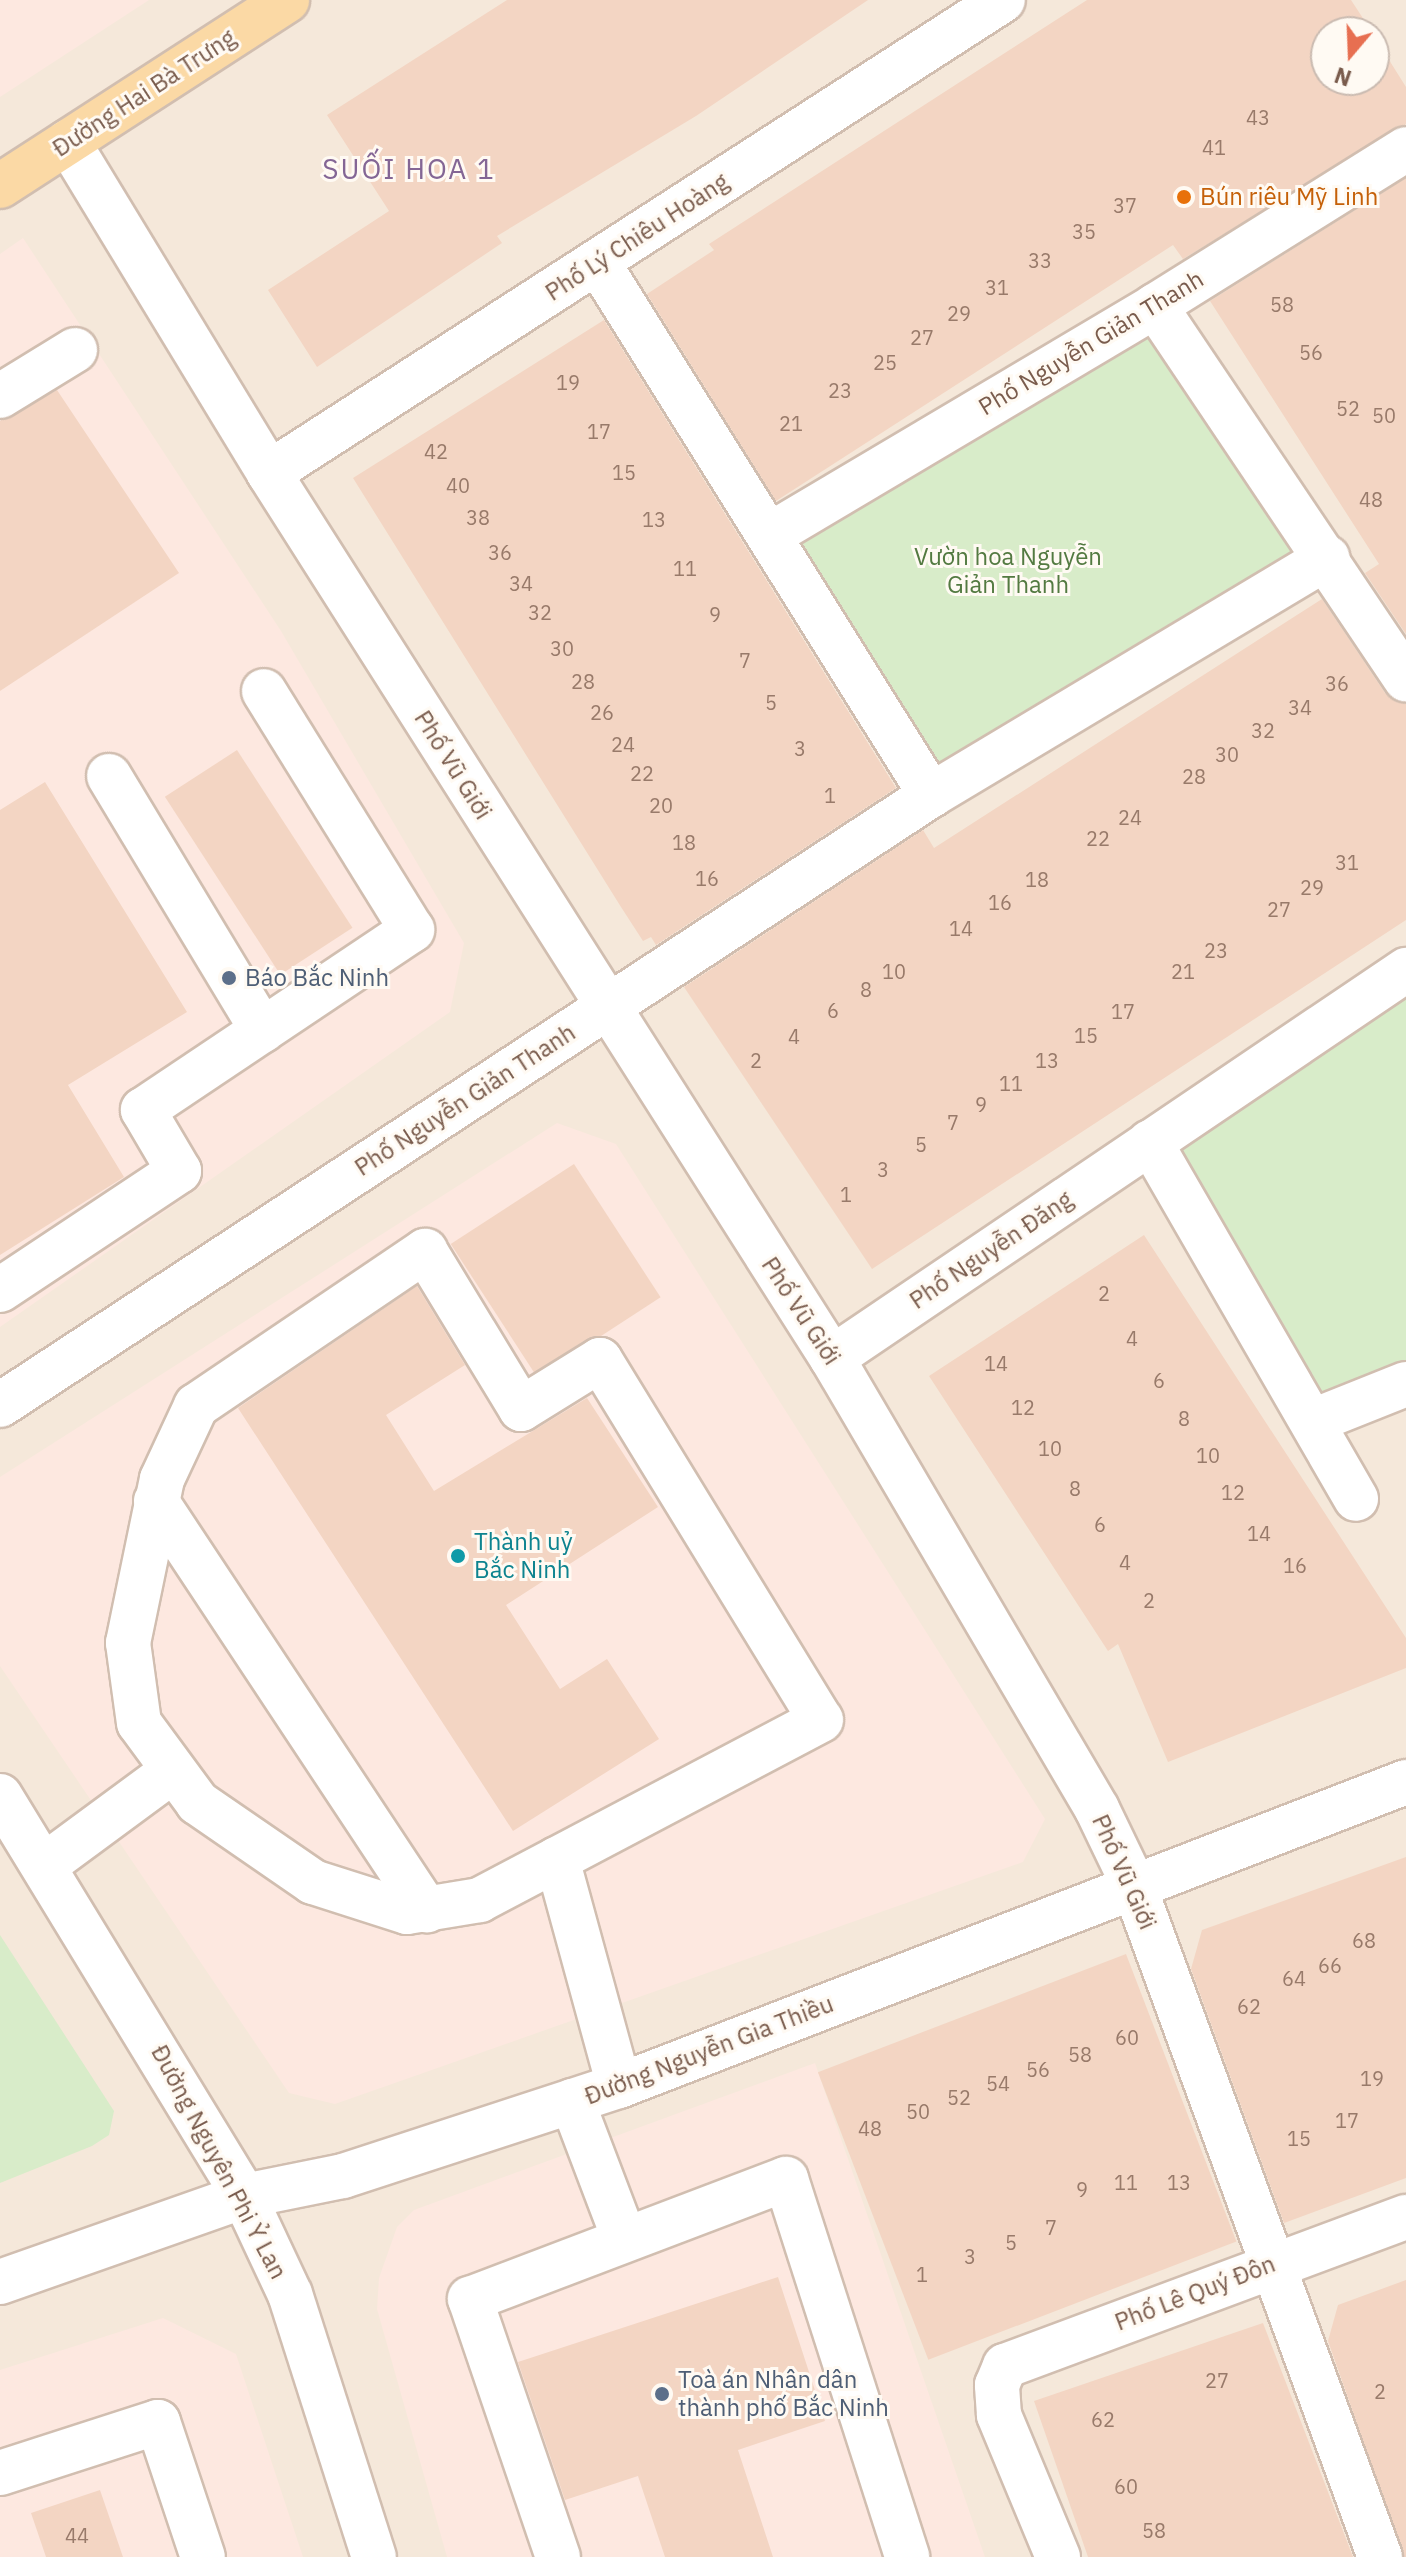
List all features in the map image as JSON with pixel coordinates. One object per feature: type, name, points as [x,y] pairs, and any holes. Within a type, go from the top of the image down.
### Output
[{"type":"main road","name":"Đường Hai Bà Trưng","points":[[0,186],[287,0]]},
{"type":"street","name":"Phố Lý Chiêu Hoàng","points":[[269,473],[1003,0]]},
{"type":"street","name":"Phố Vũ Giới","points":[[68,142],[269,473],[832,1358],[1097,1809],[1134,1886],[1380,2557]]},
{"type":"street","name":"Phố Nguyễn Giản Thanh","points":[[773,533],[1155,306],[1406,149]]},
{"type":"street","points":[[598,263],[773,533],[931,795]]},
{"type":"street","points":[[1155,306],[1406,679]]},
{"type":"street","points":[[0,396],[75,350]]},
{"type":"street","name":"Phố Nguyễn Giản Thanh","points":[[0,1405],[931,795],[1327,558]]},
{"type":"street","points":[[0,1290],[179,1171],[143,1110],[412,930],[264,691]]},
{"type":"street","points":[[109,776],[262,1030]]},
{"type":"street","name":"Phố Nguyễn Đăng","points":[[832,1358],[1406,970]]},
{"type":"street","points":[[1150,1142],[1356,1499]]},
{"type":"street","points":[[425,1251],[521,1409],[600,1360],[821,1720],[480,1900],[427,1910],[379,1907],[313,1882],[221,1823],[170,1773],[139,1723],[128,1671],[130,1615],[156,1501],[196,1406],[425,1251]]},
{"type":"street","points":[[1313,1421],[1406,1384]]},
{"type":"street","points":[[156,1501],[427,1910]]},
{"type":"street","points":[[45,1865],[170,1773]]},
{"type":"street","name":"Đường Nguyễn Gia Thiều","points":[[0,2282],[244,2196],[343,2176],[619,2086],[1406,1782]]},
{"type":"street","name":"Đường Nguyên Phi Ỷ Lan","points":[[0,1796],[45,1865],[244,2196],[290,2294],[374,2557]]},
{"type":"street","points":[[557,1859],[619,2086]]},
{"type":"street","points":[[572,2101],[624,2238]]},
{"type":"street","points":[[558,2557],[470,2299],[786,2179],[907,2557]]},
{"type":"street","name":"Phố Lê Quý Đôn","points":[[1058,2557],[999,2415],[997,2385],[1014,2362],[1274,2263],[1406,2217]]},
{"type":"street","points":[[0,2473],[158,2422],[203,2557]]},
{"type":"shaded area","points":[[0,0],[1406,0],[1406,2557],[0,2557]]},
{"type":"shaded area","points":[[0,0],[149,0],[0,97]]},
{"type":"shaded area","name":"Báo Bắc Ninh","points":[[23,238],[281,631],[464,943],[450,1012],[0,1327],[0,254]]},
{"type":"shaded area","name":"Thành uỷ Bắc Ninh","points":[[557,1123],[616,1144],[1045,1819],[1023,1862],[335,2104],[289,2093],[0,1666],[0,1477]]},
{"type":"shaded area","points":[[815,2063],[985,2557],[447,2557],[377,2309],[379,2278],[397,2227],[414,2210]]},
{"type":"shaded area","points":[[163,2318],[236,2354],[303,2557],[0,2557],[0,2370]]},
{"type":"green space","name":"Vườn hoa Nguyễn Giản Thanh","points":[[1155,306],[1326,559],[957,807],[787,554]]},
{"type":"green space","points":[[1406,998],[1406,1375],[1313,1400],[1179,1150]]},
{"type":"green space","points":[[0,1935],[114,2111],[109,2135],[92,2146],[0,2183]]},
{"type":"building","points":[[507,0],[868,0],[696,116],[497,236],[502,243],[317,367],[268,290],[389,211],[327,115]]},
{"type":"building","points":[[1087,0],[1351,0],[1362,16],[1310,16],[1310,96],[1390,96],[1390,62],[1406,87],[1406,124],[1183,259],[1173,245],[776,501],[647,294],[714,250],[709,244]]},
{"type":"building","points":[[1406,178],[1406,634],[1365,573],[1379,564],[1210,301]]},
{"type":"building","points":[[604,320],[896,788],[656,945],[651,937],[643,941],[353,478]]},
{"type":"building","points":[[57,390],[179,573],[0,691],[0,421]]},
{"type":"building","points":[[1322,599],[1385,693],[1406,704],[1406,920],[872,1269],[684,987],[923,830],[934,848]]},
{"type":"building","points":[[237,750],[352,928],[280,975],[165,797]]},
{"type":"building","points":[[45,782],[187,1012],[68,1085],[124,1177],[0,1255],[0,810]]},
{"type":"building","points":[[574,1164],[661,1297],[537,1377],[451,1244]]},
{"type":"building","points":[[1144,1235],[1406,1638],[1406,1668],[1168,1762],[1118,1644],[1108,1651],[929,1376]]},
{"type":"building","name":"Thành uỷ Bắc Ninh","points":[[417,1286],[465,1365],[386,1415],[434,1491],[587,1398],[658,1507],[506,1605],[560,1689],[607,1659],[659,1739],[513,1831],[238,1408]]},
{"type":"building","points":[[1406,1857],[1406,2178],[1284,2223],[1191,1969],[1202,1930]]},
{"type":"building","points":[[1126,1954],[1236,2242],[928,2360],[818,2072]]},
{"type":"building","name":"Toà án Nhân dân thành phố Bắc Ninh","points":[[778,2277],[825,2421],[738,2450],[773,2557],[665,2557],[638,2476],[565,2500],[518,2362]]},
{"type":"building","points":[[1406,2280],[1404,2557],[1328,2341],[1338,2305]]},
{"type":"building","points":[[1263,2323],[1353,2557],[1088,2557],[1034,2401]]},
{"type":"building","points":[[100,2490],[123,2557],[46,2557],[31,2513]]},
{"type":"place","name":"Bún riêu Mỹ Linh","points":[[1184,197]]},
{"type":"place","name":"Báo Bắc Ninh","points":[[229,978]]},
{"type":"place","name":"Thành uỷ Bắc Ninh","points":[[458,1556]]},
{"type":"place","name":"Toà án Nhân dân thành phố Bắc Ninh","points":[[662,2394]]},
{"type":"district","name":"SUỐI HOA 1","points":[[409,169]]}]
